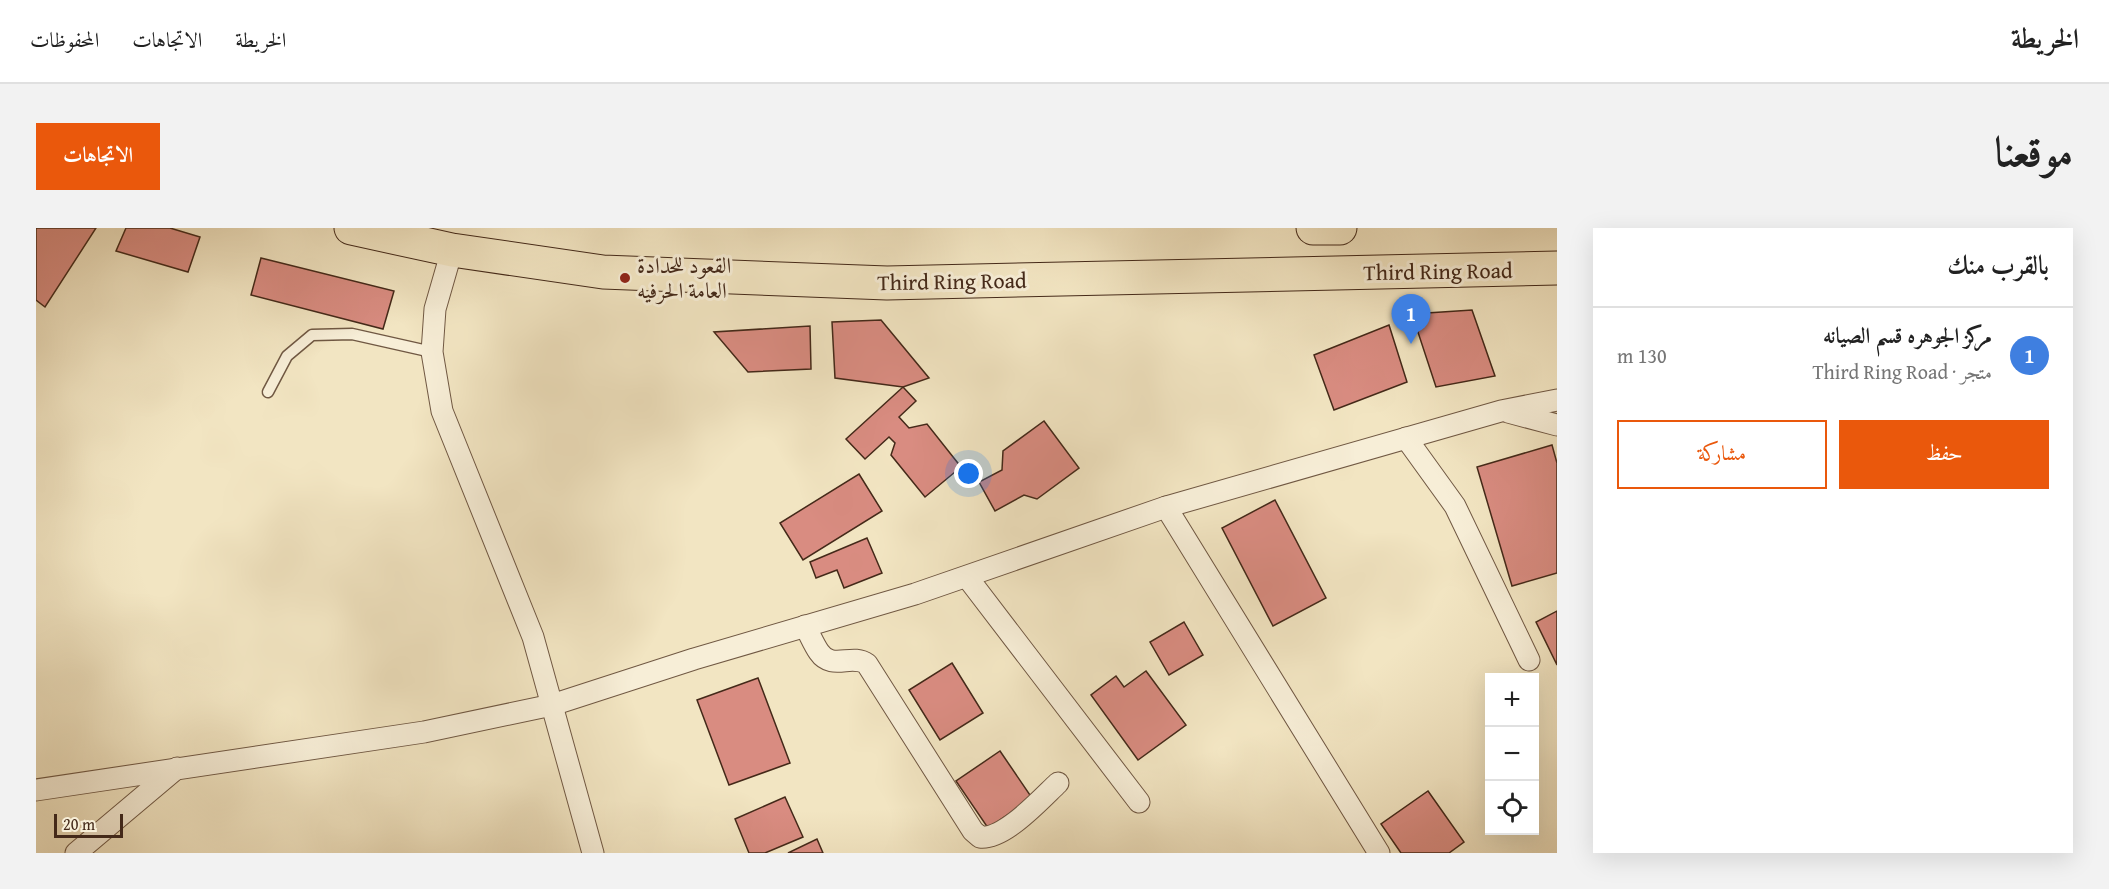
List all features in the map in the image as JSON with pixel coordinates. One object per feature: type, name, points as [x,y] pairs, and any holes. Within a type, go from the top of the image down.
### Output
[{"type":"main road","name":"Third Ring Road","points":[[351,228],[452,250],[603,272],[887,283],[1557,268]]},
{"type":"main road","points":[[1313,228],[1340,228]]},
{"type":"street","points":[[452,250],[435,309],[432,352],[442,411],[533,637],[593,853]]},
{"type":"street","points":[[36,790],[177,768],[297,753],[424,732],[552,705],[967,577],[1166,507],[1501,411],[1557,400]]},
{"type":"street","points":[[1501,411],[1557,424]]},
{"type":"street","points":[[1406,438],[1455,506],[1529,660]]},
{"type":"street","points":[[1166,507],[1379,853]]},
{"type":"street","points":[[967,577],[1139,802]]},
{"type":"street","points":[[805,626],[819,653],[826,659],[833,662],[861,660],[867,664],[973,831],[980,837],[994,836],[1028,812],[1058,783]]},
{"type":"street","points":[[76,853],[177,768]]},
{"type":"lane","points":[[268,392],[287,356],[312,335],[352,334],[432,352]]},
{"type":"building","points":[[36,228],[96,228],[45,307],[36,300]]},
{"type":"building","points":[[126,228],[170,228],[200,237],[188,272],[116,251]]},
{"type":"building","points":[[261,258],[394,291],[383,329],[251,295]]},
{"type":"building","points":[[1472,310],[1495,376],[1436,387],[1412,314]]},
{"type":"building","points":[[881,320],[929,378],[903,387],[835,378],[832,322]]},
{"type":"building","points":[[1389,325],[1407,382],[1334,410],[1314,355]]},
{"type":"building","points":[[810,326],[811,369],[748,372],[714,332]]},
{"type":"building","points":[[903,387],[916,401],[899,417],[909,428],[927,424],[961,467],[925,497],[891,455],[895,443],[889,437],[865,459],[846,439]]},
{"type":"building","points":[[1044,421],[1079,468],[1037,499],[1024,495],[995,511],[979,482],[1002,470],[1003,451]]},
{"type":"building","points":[[1552,445],[1557,463],[1557,573],[1512,586],[1477,467]]},
{"type":"building","points":[[859,474],[882,511],[803,560],[780,523]]},
{"type":"building","points":[[1275,500],[1326,598],[1273,626],[1222,528]]},
{"type":"building","points":[[867,538],[882,573],[844,588],[837,570],[816,578],[810,562]]},
{"type":"building","points":[[1557,611],[1557,665],[1536,622]]},
{"type":"building","points":[[1184,622],[1203,655],[1169,675],[1150,642]]},
{"type":"building","points":[[952,663],[983,713],[940,740],[909,690]]},
{"type":"building","points":[[1146,671],[1186,725],[1138,760],[1091,695],[1116,676],[1124,687]]},
{"type":"building","points":[[758,678],[790,763],[729,785],[697,700]]},
{"type":"building","points":[[1000,751],[1032,798],[988,828],[956,781]]},
{"type":"building","points":[[1428,791],[1464,842],[1449,853],[1401,853],[1381,824]]},
{"type":"building","points":[[785,797],[803,837],[765,853],[749,853],[735,819]]},
{"type":"building","points":[[817,839],[823,853],[788,853]]},
{"type":"place","name":"القعود للحدادة العامة الحرفيه","points":[[625,278]]},
{"type":"place","name":"مركز الجوهره قسم الصيانه","points":[[1411,344]]}]
